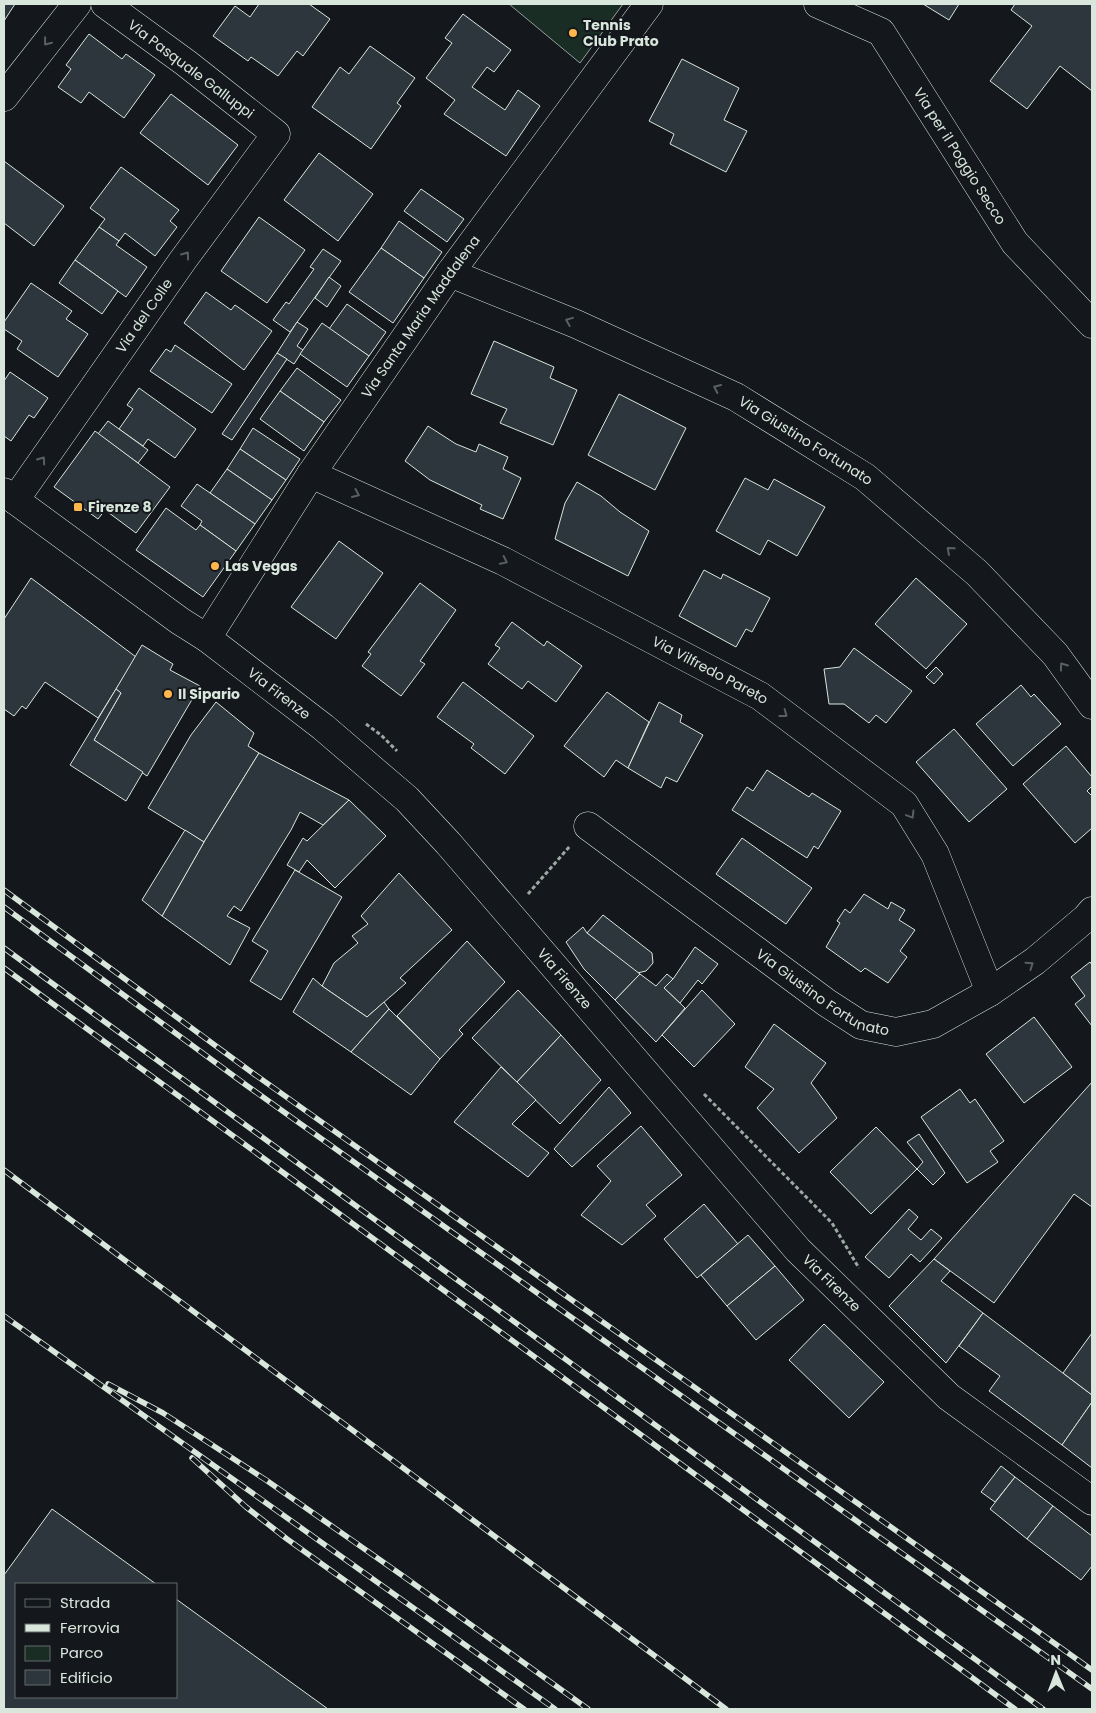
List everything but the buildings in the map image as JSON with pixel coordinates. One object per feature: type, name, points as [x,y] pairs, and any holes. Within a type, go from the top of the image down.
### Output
[{"type":"street","points":[[4,97],[77,4]]},
{"type":"street","name":"Via Pasquale Galluppi","points":[[105,4],[186,63],[276,134]]},
{"type":"street","name":"Via Santa Maria Maddalena","points":[[207,638],[311,474],[450,273],[649,4]]},
{"type":"street","name":"Via per il Poggio Secco","points":[[818,4],[881,32],[1014,244],[1092,324]]},
{"type":"street","name":"Via del Colle","points":[[9,496],[276,134]]},
{"type":"street","name":"Via Giustino Fortunato","points":[[450,273],[576,324],[736,397],[865,477],[977,573],[1055,654],[1092,705]]},
{"type":"street","name":"Via Vilfredo Pareto","points":[[311,474],[503,560],[760,696],[904,804],[934,854],[990,992]]},
{"type":"street","name":"Via Firenze","points":[[9,496],[180,621],[207,638],[323,727],[407,799],[798,1250],[949,1397],[1092,1501]]},
{"type":"street","name":"Via Giustino Fortunato","points":[[588,826],[827,1003],[861,1025],[896,1032],[932,1024],[990,992],[1035,962],[1092,911]]},
{"type":"path","points":[[510,916],[588,826]]},
{"type":"green space","name":"Tennis Club Prato","points":[[509,4],[623,4],[580,63]]},
{"type":"railway","points":[[4,890],[254,1074],[1092,1670]]},
{"type":"railway","points":[[4,907],[246,1085],[1092,1689]]},
{"type":"railway","points":[[4,948],[1043,1709]]},
{"type":"railway","points":[[4,968],[1015,1709]]},
{"type":"railway","points":[[4,1170],[726,1709]]},
{"type":"railway","points":[[4,1316],[555,1709]]},
{"type":"railway","points":[[108,1384],[163,1413],[266,1480],[588,1709]]},
{"type":"railway","points":[[192,1458],[246,1507],[287,1539],[524,1709]]},
{"type":"place","name":"Tennis Club Prato","points":[[573,33]]},
{"type":"place","name":"Firenze 8","points":[[78,507]]},
{"type":"place","name":"Las Vegas","points":[[215,566]]},
{"type":"place","name":"Il Sipario","points":[[168,694]]}]
